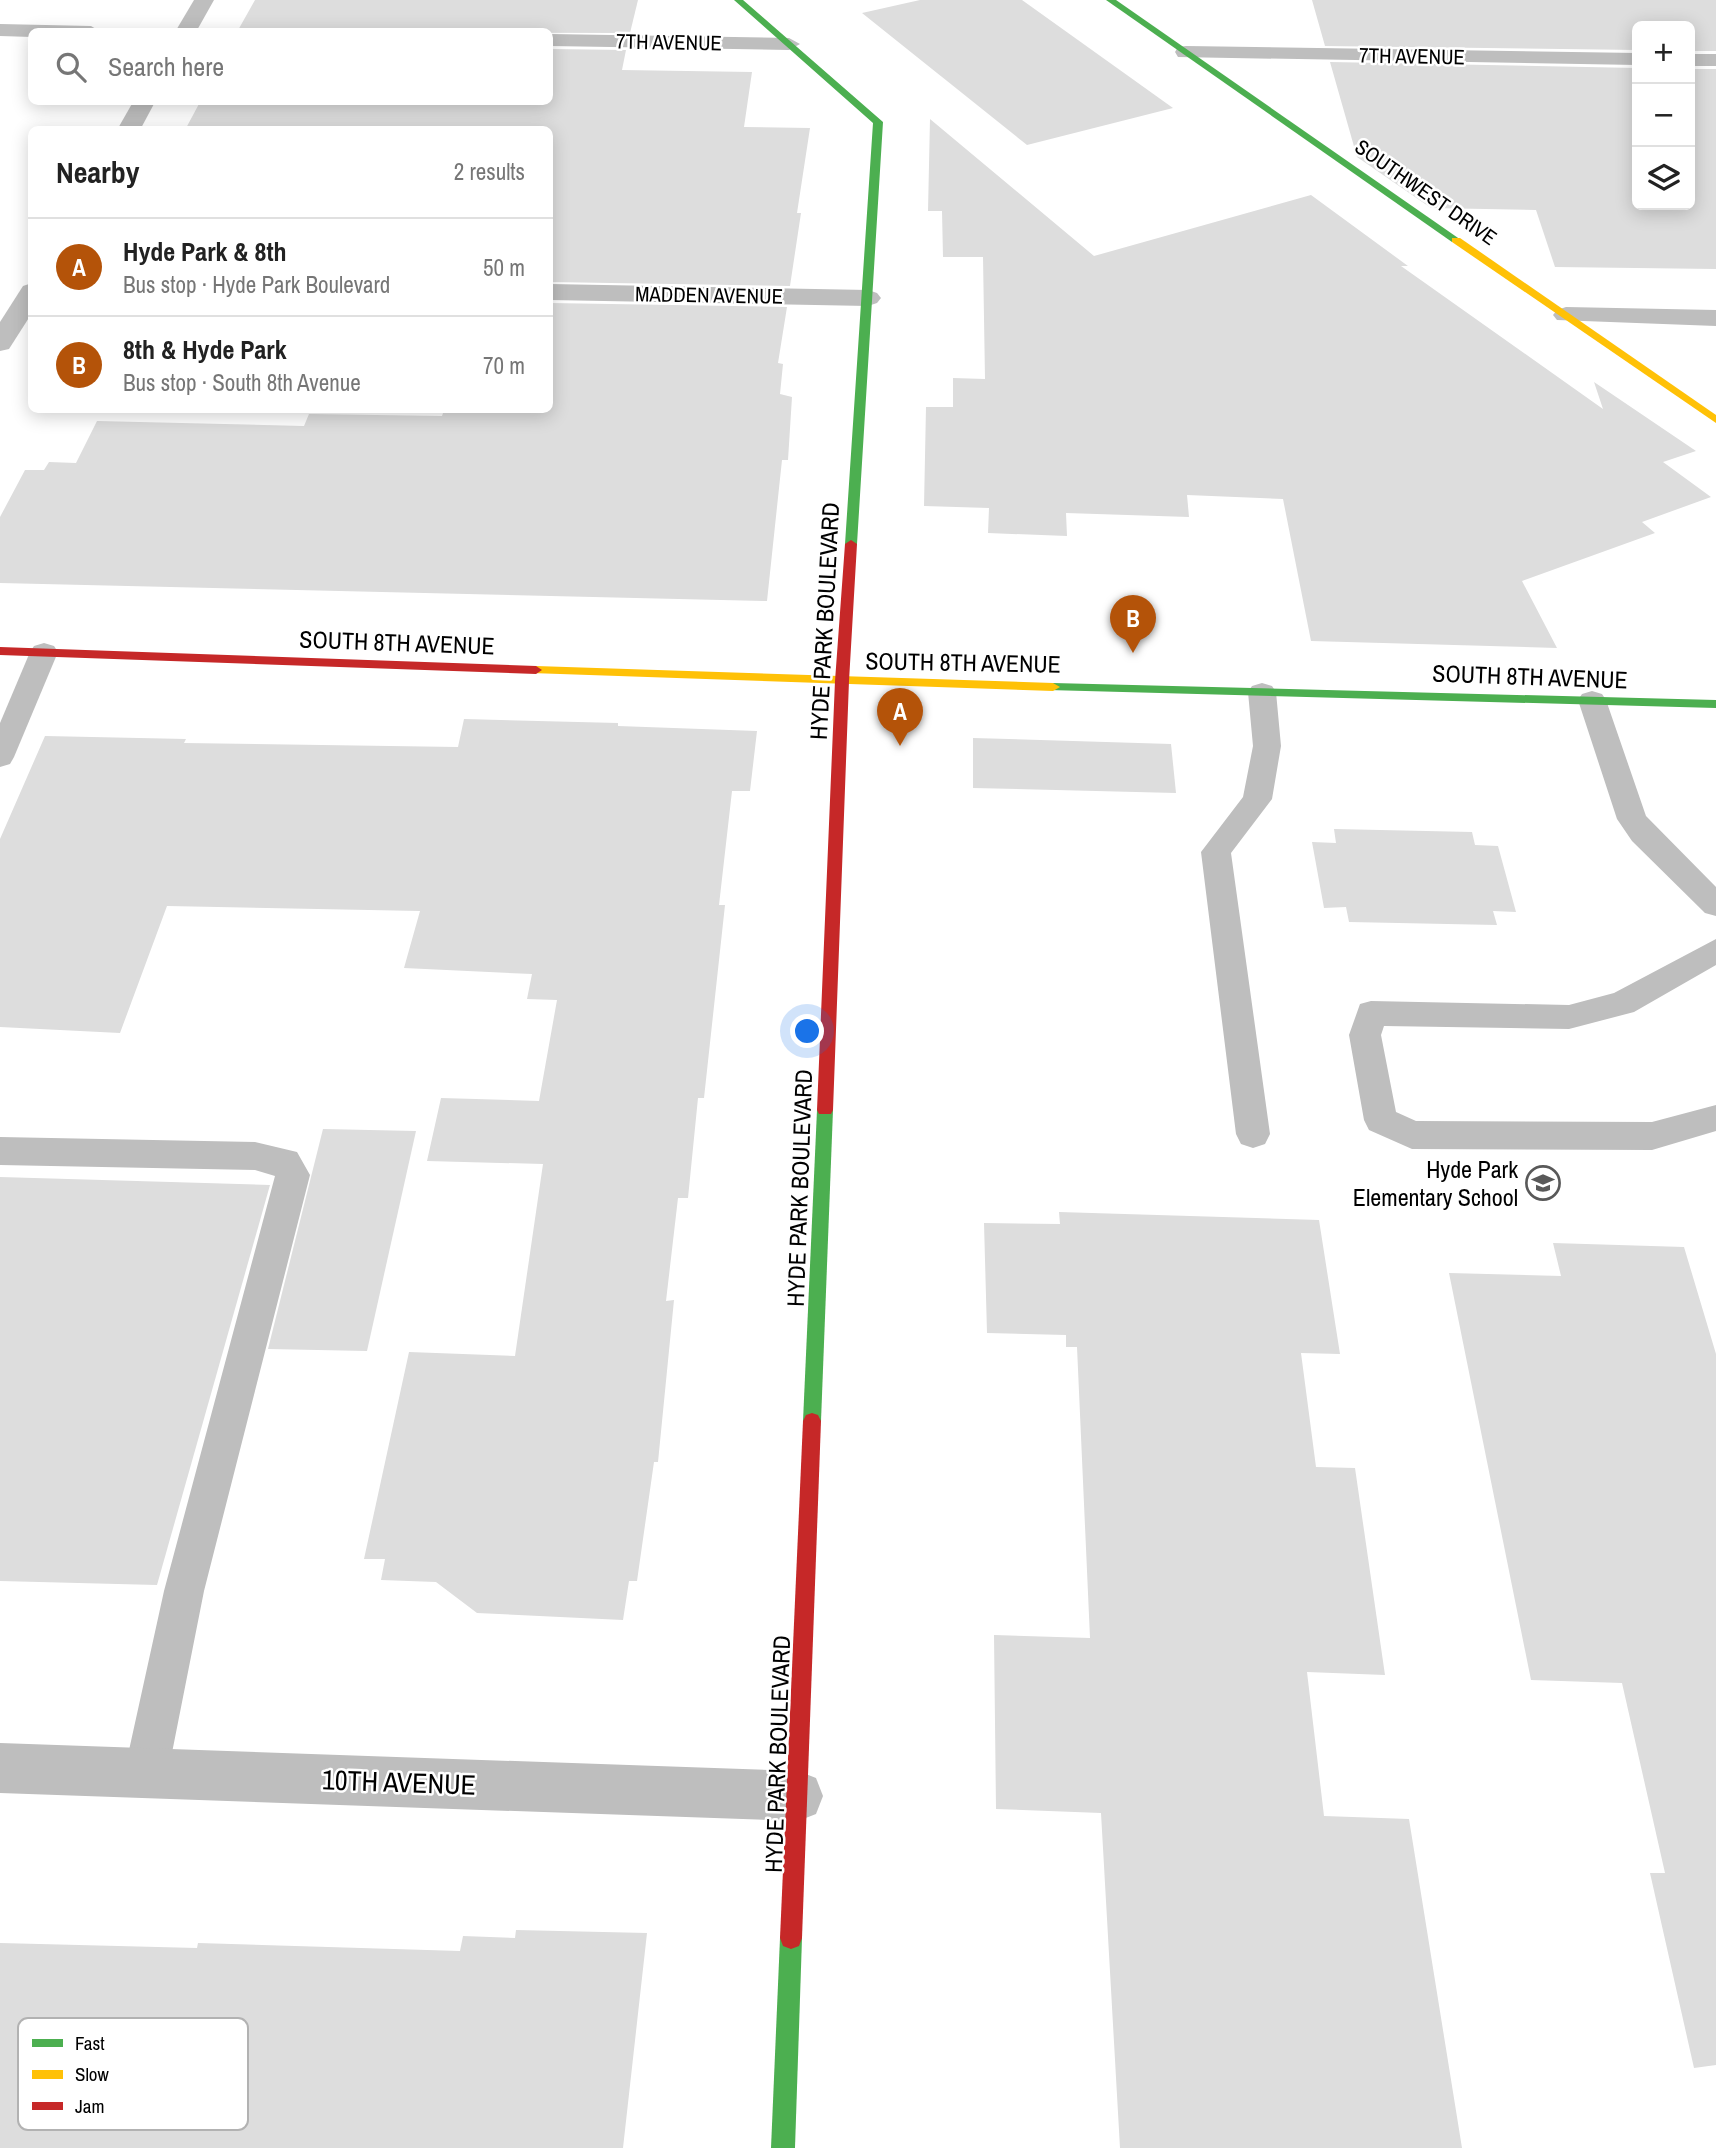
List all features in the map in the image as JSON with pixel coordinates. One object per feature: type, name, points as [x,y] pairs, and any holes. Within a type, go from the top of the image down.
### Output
[{"type":"street","points":[[188,28],[204,0]]},
{"type":"street","name":"HYDE PARK BOULEVARD","points":[[738,0],[878,122],[842,681],[783,2148]]},
{"type":"street","name":"SOUTHWEST DRIVE","points":[[1110,0],[1716,421]]},
{"type":"street","points":[[0,30],[28,31]]},
{"type":"street","name":"7TH AVENUE","points":[[553,40],[789,44]]},
{"type":"street","name":"7TH AVENUE","points":[[1186,52],[1632,59]]},
{"type":"street","points":[[1695,60],[1716,60]]},
{"type":"street","points":[[130,126],[142,105]]},
{"type":"street","points":[[0,343],[24,284]]},
{"type":"street","name":"MADDEN AVENUE","points":[[553,292],[868,298]]},
{"type":"street","points":[[1566,315],[1716,318]]},
{"type":"street","name":"SOUTH 8TH AVENUE","points":[[0,651],[842,681],[1716,704]]},
{"type":"street","name":"10TH AVENUE","points":[[0,1768],[798,1796]]},
{"type":"lane","points":[[0,757],[44,652]]},
{"type":"lane","points":[[1253,1134],[1216,852],[1257,799],[1267,746],[1262,692]]},
{"type":"lane","points":[[1592,700],[1632,819],[1643,834],[1716,905]]},
{"type":"lane","points":[[1716,951],[1623,1003],[1569,1017],[1371,1013],[1365,1035],[1381,1119],[1412,1135],[1652,1136],[1716,1118]]},
{"type":"lane","points":[[0,1151],[255,1156],[285,1162],[293,1175],[184,1591],[146,1773]]},
{"type":"building","points":[[255,0],[638,0],[630,33],[553,33],[553,28],[239,28]]},
{"type":"building","points":[[920,0],[1022,0],[1173,108],[1027,145],[862,13]]},
{"type":"building","points":[[1312,0],[1716,0],[1716,51],[1695,51],[1695,21],[1632,21],[1632,50],[1325,46]]},
{"type":"building","points":[[553,49],[626,50],[622,70],[752,72],[744,127],[810,128],[797,213],[801,213],[790,286],[553,282],[553,126],[187,126],[198,105],[553,105]]},
{"type":"building","points":[[1330,62],[1632,68],[1632,210],[1695,210],[1695,69],[1716,69],[1716,269],[1555,267],[1536,210],[1431,208],[1357,157]]},
{"type":"building","points":[[930,119],[1094,256],[1311,195],[1408,266],[1401,266],[1603,409],[1594,382],[1696,451],[1663,462],[1711,497],[1642,522],[1655,533],[1522,581],[1557,648],[1311,641],[1283,499],[1187,495],[1189,517],[1066,513],[1067,536],[988,533],[989,508],[924,506],[926,407],[953,407],[953,378],[985,379],[983,257],[943,257],[942,211],[928,211]]},
{"type":"building","points":[[553,303],[787,307],[778,363],[783,364],[780,394],[792,397],[788,460],[782,460],[767,601],[0,583],[0,517],[25,470],[44,470],[49,462],[76,463],[97,421],[304,426],[309,414],[442,416],[443,413],[553,413]]},
{"type":"building","points":[[464,719],[618,723],[618,726],[757,731],[750,791],[732,791],[719,905],[725,905],[704,1098],[698,1098],[688,1198],[678,1198],[666,1301],[674,1300],[658,1462],[654,1462],[637,1581],[629,1581],[623,1620],[477,1613],[436,1582],[381,1580],[385,1559],[364,1559],[409,1352],[515,1356],[543,1164],[427,1161],[441,1098],[539,1101],[557,1000],[527,999],[532,974],[404,968],[420,911],[167,906],[120,1033],[0,1027],[0,839],[45,736],[186,739],[184,743],[458,747]]},
{"type":"building","points":[[973,738],[1171,744],[1176,793],[973,788]]},
{"type":"building","points":[[1334,829],[1472,832],[1475,845],[1498,846],[1516,912],[1493,911],[1497,925],[1349,922],[1346,907],[1324,908],[1312,842],[1336,843]]},
{"type":"building","points":[[323,1129],[416,1131],[367,1351],[268,1349]]},
{"type":"building","points":[[0,1177],[270,1185],[157,1585],[0,1581]]},
{"type":"building","points":[[1059,1212],[1319,1220],[1340,1354],[1301,1353],[1316,1467],[1355,1468],[1385,1675],[1307,1672],[1324,1816],[1409,1819],[1462,2148],[1120,2148],[1101,1813],[996,1809],[994,1635],[1090,1638],[1077,1347],[1066,1347],[1066,1335],[987,1333],[984,1223],[1060,1224]]},
{"type":"building","points":[[1553,1243],[1684,1247],[1716,1354],[1716,2065],[1694,2068],[1650,1873],[1665,1873],[1622,1683],[1531,1680],[1449,1273],[1561,1276]]},
{"type":"building","points":[[516,1930],[647,1933],[623,2148],[0,2148],[0,1943],[197,1948],[198,1943],[460,1951],[463,1936],[515,1938]]},
{"type":"traffic: fast","points":[[738,0],[878,122],[851,544]]},
{"type":"traffic: fast","points":[[1110,0],[1456,240]]},
{"type":"traffic: fast","points":[[1053,687],[1716,704]]},
{"type":"traffic: fast","points":[[812,1421],[825,1110]]},
{"type":"traffic: fast","points":[[783,2148],[791,1938]]},
{"type":"traffic: slow","points":[[1456,240],[1716,420]]},
{"type":"traffic: slow","points":[[536,670],[1053,687]]},
{"type":"traffic: jam","points":[[825,1110],[842,681],[851,544]]},
{"type":"traffic: jam","points":[[0,651],[536,670]]},
{"type":"traffic: jam","points":[[791,1938],[812,1421]]},
{"type":"place","name":"8th & Hyde Park","points":[[1133,653]]},
{"type":"place","name":"Hyde Park & 8th","points":[[900,746]]},
{"type":"place","name":"Hyde Park Elementary School","points":[[1543,1183]]}]
